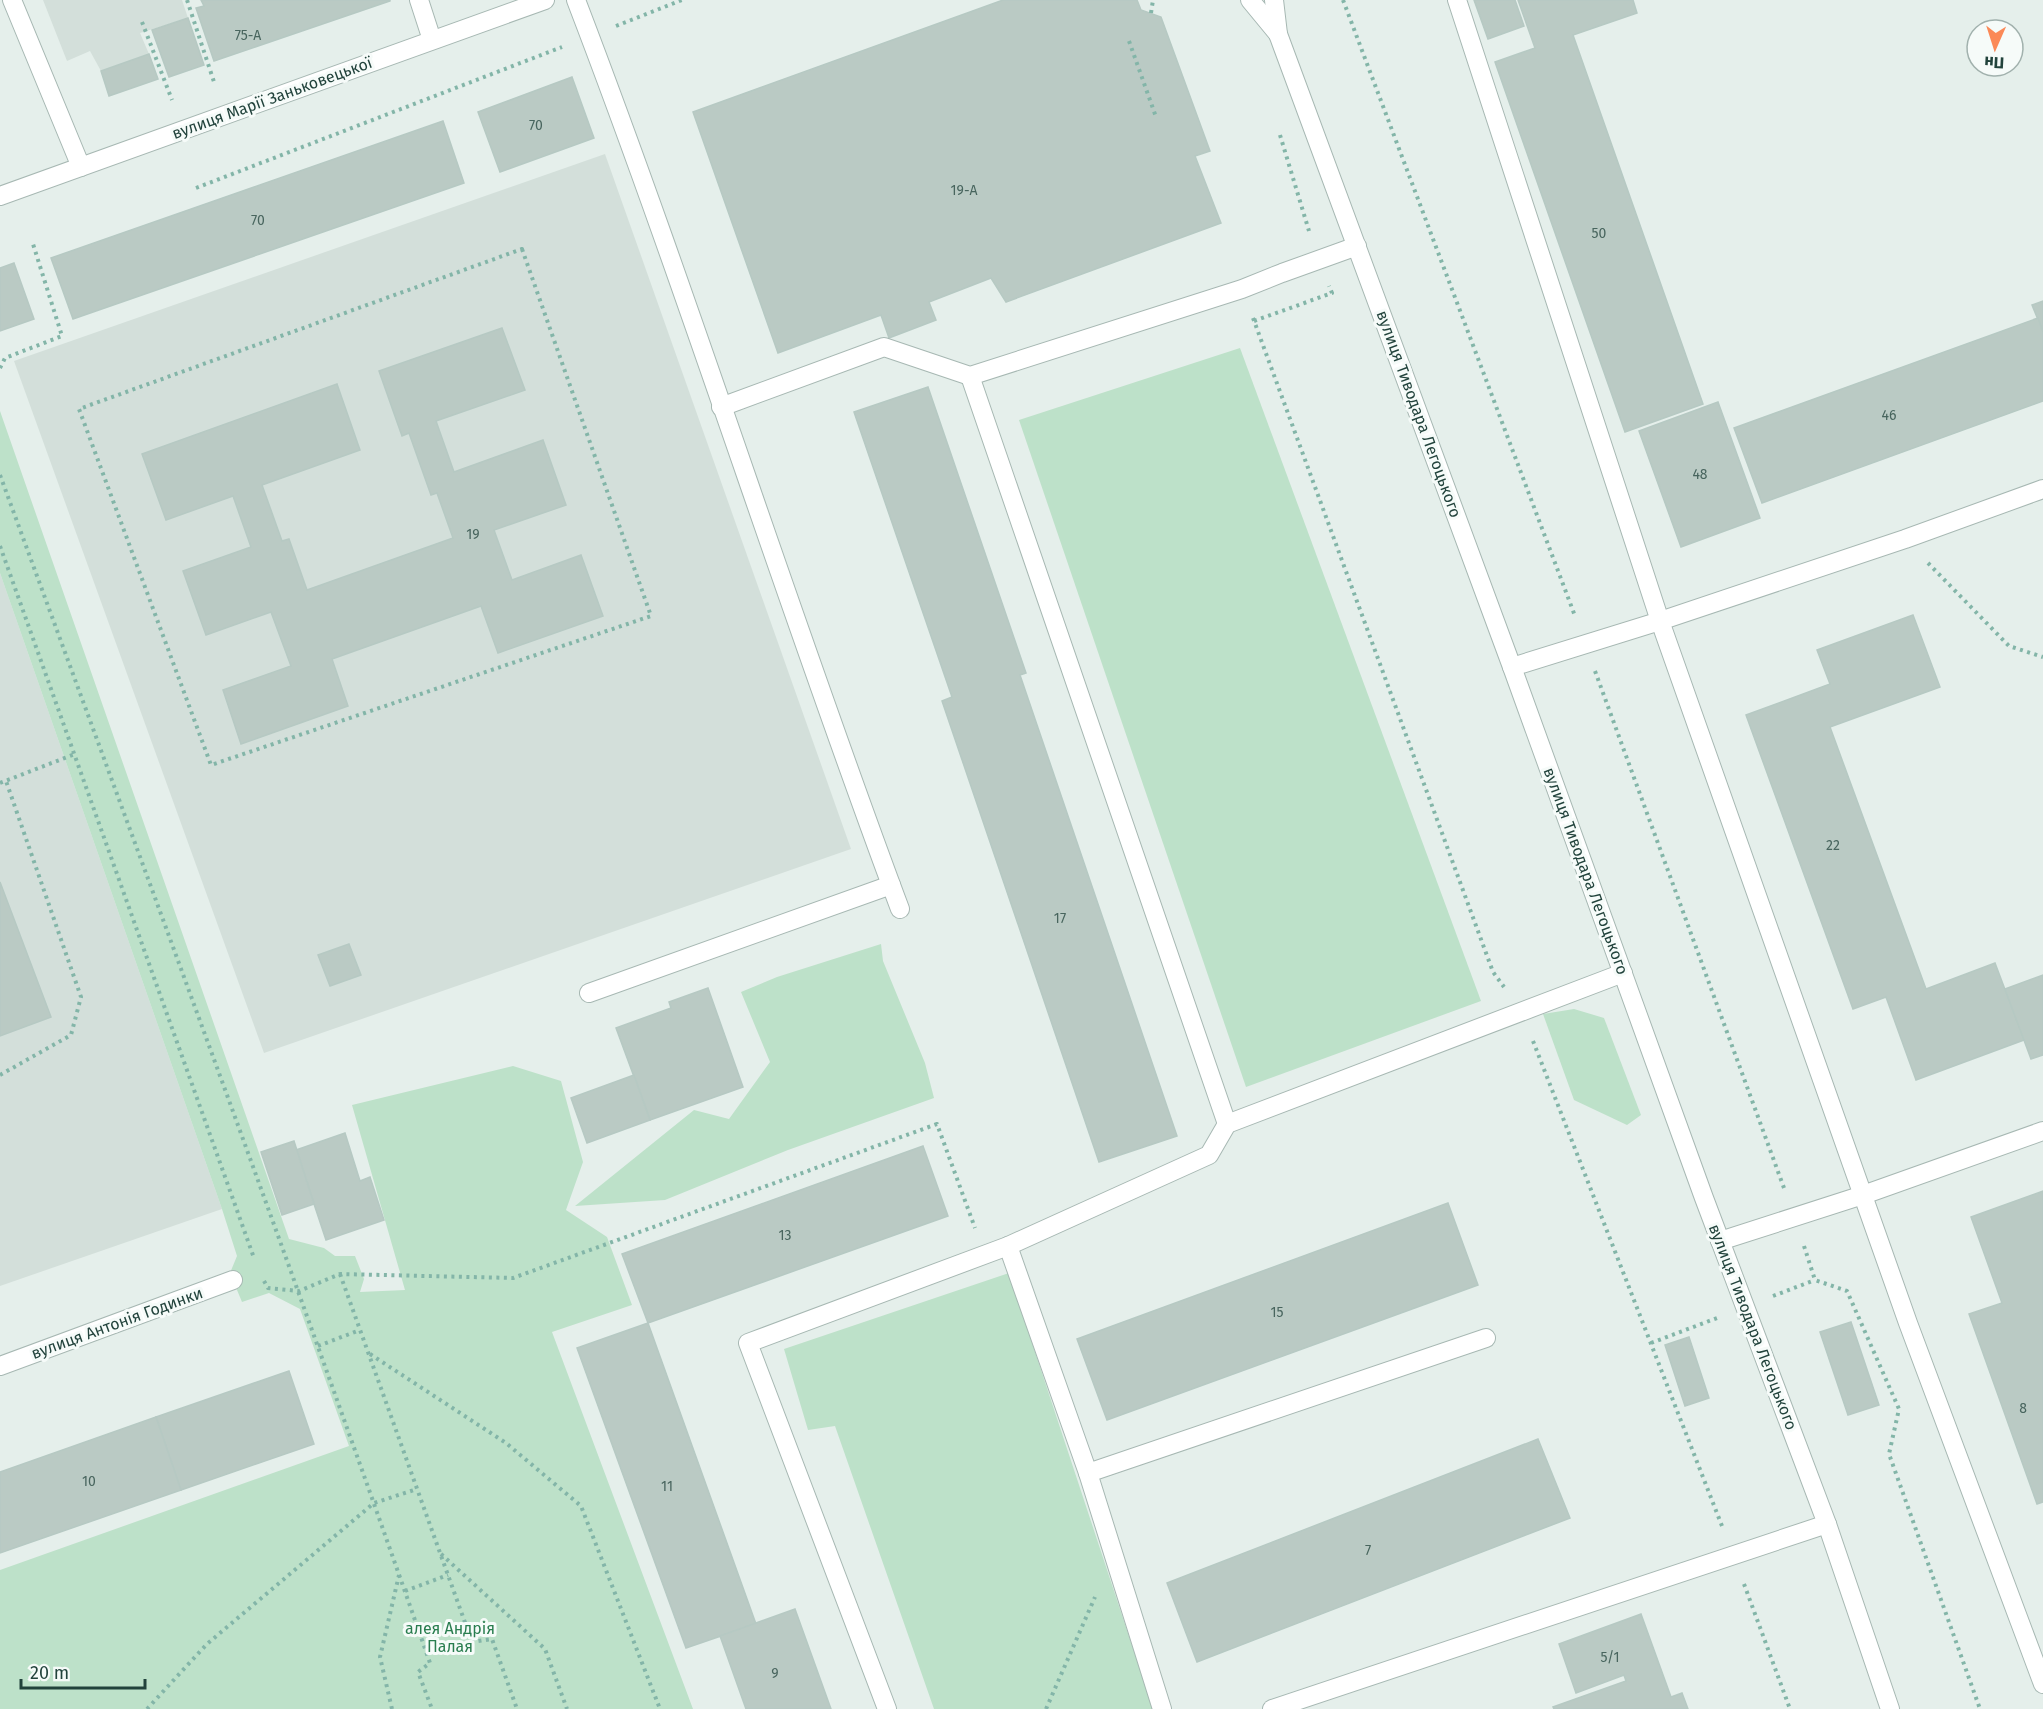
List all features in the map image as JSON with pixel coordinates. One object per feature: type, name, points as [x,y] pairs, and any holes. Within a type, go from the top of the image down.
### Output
[{"type":"street","points":[[12,0],[81,167]]},
{"type":"street","points":[[419,0],[432,40]]},
{"type":"street","name":"вулиця Марії Заньковецької","points":[[0,196],[544,0]]},
{"type":"street","points":[[576,0],[609,83],[721,407],[900,909]]},
{"type":"street","name":"вулиця Тиводара Легоцького","points":[[1250,0],[1278,34]]},
{"type":"street","name":"вулиця Тиводара Легоцького","points":[[1274,0],[1278,34],[1512,667],[1720,1241],[1827,1524],[1890,1709]]},
{"type":"street","points":[[1457,0],[1660,621],[1908,1323],[2043,1684]]},
{"type":"street","points":[[721,407],[884,347],[970,376],[1242,289],[1357,246]]},
{"type":"street","points":[[970,376],[1227,1124]]},
{"type":"street","points":[[1512,667],[1660,621],[1905,539],[2043,489]]},
{"type":"street","points":[[589,993],[891,885]]},
{"type":"street","points":[[887,1709],[748,1343],[1008,1246],[1209,1155],[1227,1124],[1623,973]]},
{"type":"street","points":[[1720,1241],[1863,1195],[2043,1131]]},
{"type":"street","points":[[1008,1246],[1088,1473],[1162,1709]]},
{"type":"street","name":"вулиця Антонія Годинки","points":[[0,1366],[234,1280]]},
{"type":"street","points":[[1088,1473],[1486,1338]]},
{"type":"street","points":[[1272,1709],[1827,1524]]},
{"type":"path","points":[[187,0],[215,85]]},
{"type":"path","points":[[196,188],[682,0]]},
{"type":"path","points":[[1151,13],[1153,0]]},
{"type":"path","points":[[1342,0],[1585,643],[1815,1280]]},
{"type":"path","points":[[142,22],[172,100]]},
{"type":"path","points":[[1129,41],[1156,117]]},
{"type":"path","points":[[1254,321],[1332,292],[1319,259],[1279,134]]},
{"type":"path","points":[[0,368],[5,358],[62,336],[33,244]]},
{"type":"path","points":[[522,249],[651,616],[211,765],[79,409],[522,249]]},
{"type":"path","points":[[0,475],[405,1591],[430,1663],[418,1672],[432,1709]]},
{"type":"path","points":[[1905,539],[2009,646],[2043,657]]},
{"type":"path","points":[[0,546],[255,1259]]},
{"type":"path","points":[[0,783],[75,753]]},
{"type":"path","points":[[0,1075],[71,1035],[81,997],[6,781]]},
{"type":"path","points":[[264,1279],[268,1288],[298,1291],[340,1274],[513,1278],[937,1124],[984,1255]]},
{"type":"path","points":[[340,1274],[472,1642],[492,1639],[517,1709]]},
{"type":"path","points":[[1767,1298],[1815,1280],[1847,1291],[1899,1408],[1889,1454],[1980,1709]]},
{"type":"path","points":[[1651,1343],[1718,1318]]},
{"type":"path","points":[[318,1346],[360,1330]]},
{"type":"path","points":[[369,1354],[506,1443],[581,1506],[660,1709]]},
{"type":"path","points":[[147,1709],[207,1644],[374,1503],[417,1489]]},
{"type":"path","points":[[440,1553],[545,1649],[567,1709]]},
{"type":"path","points":[[1046,1709],[1113,1554]]},
{"type":"path","points":[[392,1709],[380,1657],[399,1575]]},
{"type":"path","points":[[405,1591],[448,1575]]},
{"type":"shaded area","points":[[43,0],[182,0],[188,18],[140,33],[149,54],[101,71],[90,51],[67,61]]},
{"type":"shaded area","points":[[605,154],[851,849],[264,1053],[14,361]]},
{"type":"shaded area","points":[[0,573],[222,1209],[0,1286]]},
{"type":"green space","points":[[1240,348],[1481,1001],[1246,1087],[1019,420]]},
{"type":"green space","name":"алея Андрія Палая","points":[[0,411],[289,1239],[324,1248],[335,1256],[355,1256],[364,1279],[360,1292],[405,1290],[352,1105],[513,1066],[561,1081],[583,1162],[566,1210],[607,1237],[632,1305],[552,1332],[693,1709],[0,1709],[0,1570],[349,1446],[300,1309],[269,1293],[242,1302],[230,1273],[237,1256],[222,1209],[0,573]]},
{"type":"green space","points":[[881,944],[883,961],[925,1063],[934,1098],[788,1150],[665,1200],[575,1206],[694,1110],[729,1119],[770,1062],[741,992],[777,977]]},
{"type":"green space","points":[[1574,1009],[1604,1018],[1641,1115],[1627,1125],[1574,1100],[1543,1014]]},
{"type":"green space","points":[[1009,1273],[1153,1709],[934,1709],[835,1426],[808,1430],[784,1349]]},
{"type":"building","points":[[201,0],[390,1],[214,61],[196,8],[204,6]]},
{"type":"building","points":[[1003,0],[1137,0],[1141,10],[1161,17],[1210,151],[1195,156],[1221,223],[1006,302],[991,278],[929,302],[936,320],[889,338],[881,315],[778,353],[693,112]]},
{"type":"building","points":[[1474,0],[1515,0],[1524,26],[1488,39]]},
{"type":"building","points":[[1518,0],[1633,0],[1637,13],[1573,35],[1703,404],[1625,432],[1495,62],[1535,48]]},
{"type":"building","points":[[188,18],[204,65],[169,77],[152,30]]},
{"type":"building","points":[[149,54],[158,79],[109,96],[101,71]]},
{"type":"building","points":[[572,77],[594,138],[500,172],[478,112]]},
{"type":"building","points":[[443,121],[464,183],[73,319],[51,258]]},
{"type":"building","points":[[14,263],[34,319],[0,331],[0,268]]},
{"type":"building","points":[[2043,301],[2043,332],[2032,305]]},
{"type":"building","points":[[2038,318],[2043,332],[2043,401],[1762,503],[1734,428]]},
{"type":"building","points":[[502,328],[525,390],[436,421],[454,472],[543,440],[566,505],[494,530],[512,580],[581,555],[603,616],[498,653],[481,606],[332,659],[348,706],[241,744],[223,690],[291,666],[271,612],[206,635],[183,571],[251,547],[233,496],[166,520],[142,454],[337,384],[360,450],[262,485],[282,541],[289,539],[307,590],[453,538],[437,493],[431,495],[409,433],[402,436],[379,371]]},
{"type":"building","points":[[928,387],[1026,673],[1020,675],[1177,1136],[1099,1162],[942,701],[952,697],[854,412]]},
{"type":"building","points":[[1718,402],[1760,518],[1681,547],[1639,431]]},
{"type":"building","points":[[1913,615],[1940,687],[1830,727],[1926,989],[1995,963],[2024,1040],[1916,1080],[1886,997],[1853,1009],[1746,715],[1830,684],[1817,650]]},
{"type":"building","points":[[0,882],[51,1017],[0,1036]]},
{"type":"building","points":[[349,944],[361,975],[330,986],[318,955]]},
{"type":"building","points":[[2043,975],[2043,1055],[2031,1059],[2005,989]]},
{"type":"building","points":[[708,988],[743,1087],[650,1120],[616,1028],[671,1008],[669,1002]]},
{"type":"building","points":[[634,1075],[650,1120],[587,1143],[571,1098]]},
{"type":"building","points":[[345,1133],[360,1181],[370,1177],[384,1220],[326,1240],[296,1150]]},
{"type":"building","points":[[294,1141],[314,1204],[282,1215],[261,1152]]},
{"type":"building","points":[[923,1146],[948,1216],[648,1323],[622,1254]]},
{"type":"building","points":[[2043,1191],[2043,1502],[2037,1504],[1969,1314],[2002,1303],[1971,1217]]},
{"type":"building","points":[[1448,1203],[1478,1285],[1107,1420],[1077,1339]]},
{"type":"building","points":[[1851,1322],[1879,1405],[1848,1415],[1820,1332]]},
{"type":"building","points":[[648,1323],[756,1624],[686,1648],[577,1348]]},
{"type":"building","points":[[1689,1337],[1709,1398],[1685,1406],[1665,1345]]},
{"type":"building","points":[[289,1371],[314,1444],[181,1490],[156,1417]]},
{"type":"building","points":[[156,1417],[181,1490],[0,1553],[0,1472]]},
{"type":"building","points":[[1538,1439],[1570,1518],[1197,1662],[1167,1583]]},
{"type":"building","points":[[795,1609],[831,1709],[746,1709],[720,1636]]},
{"type":"building","points":[[1641,1614],[1671,1697],[1682,1693],[1688,1709],[1554,1709],[1553,1707],[1626,1681],[1624,1675],[1576,1693],[1559,1644]]}]
